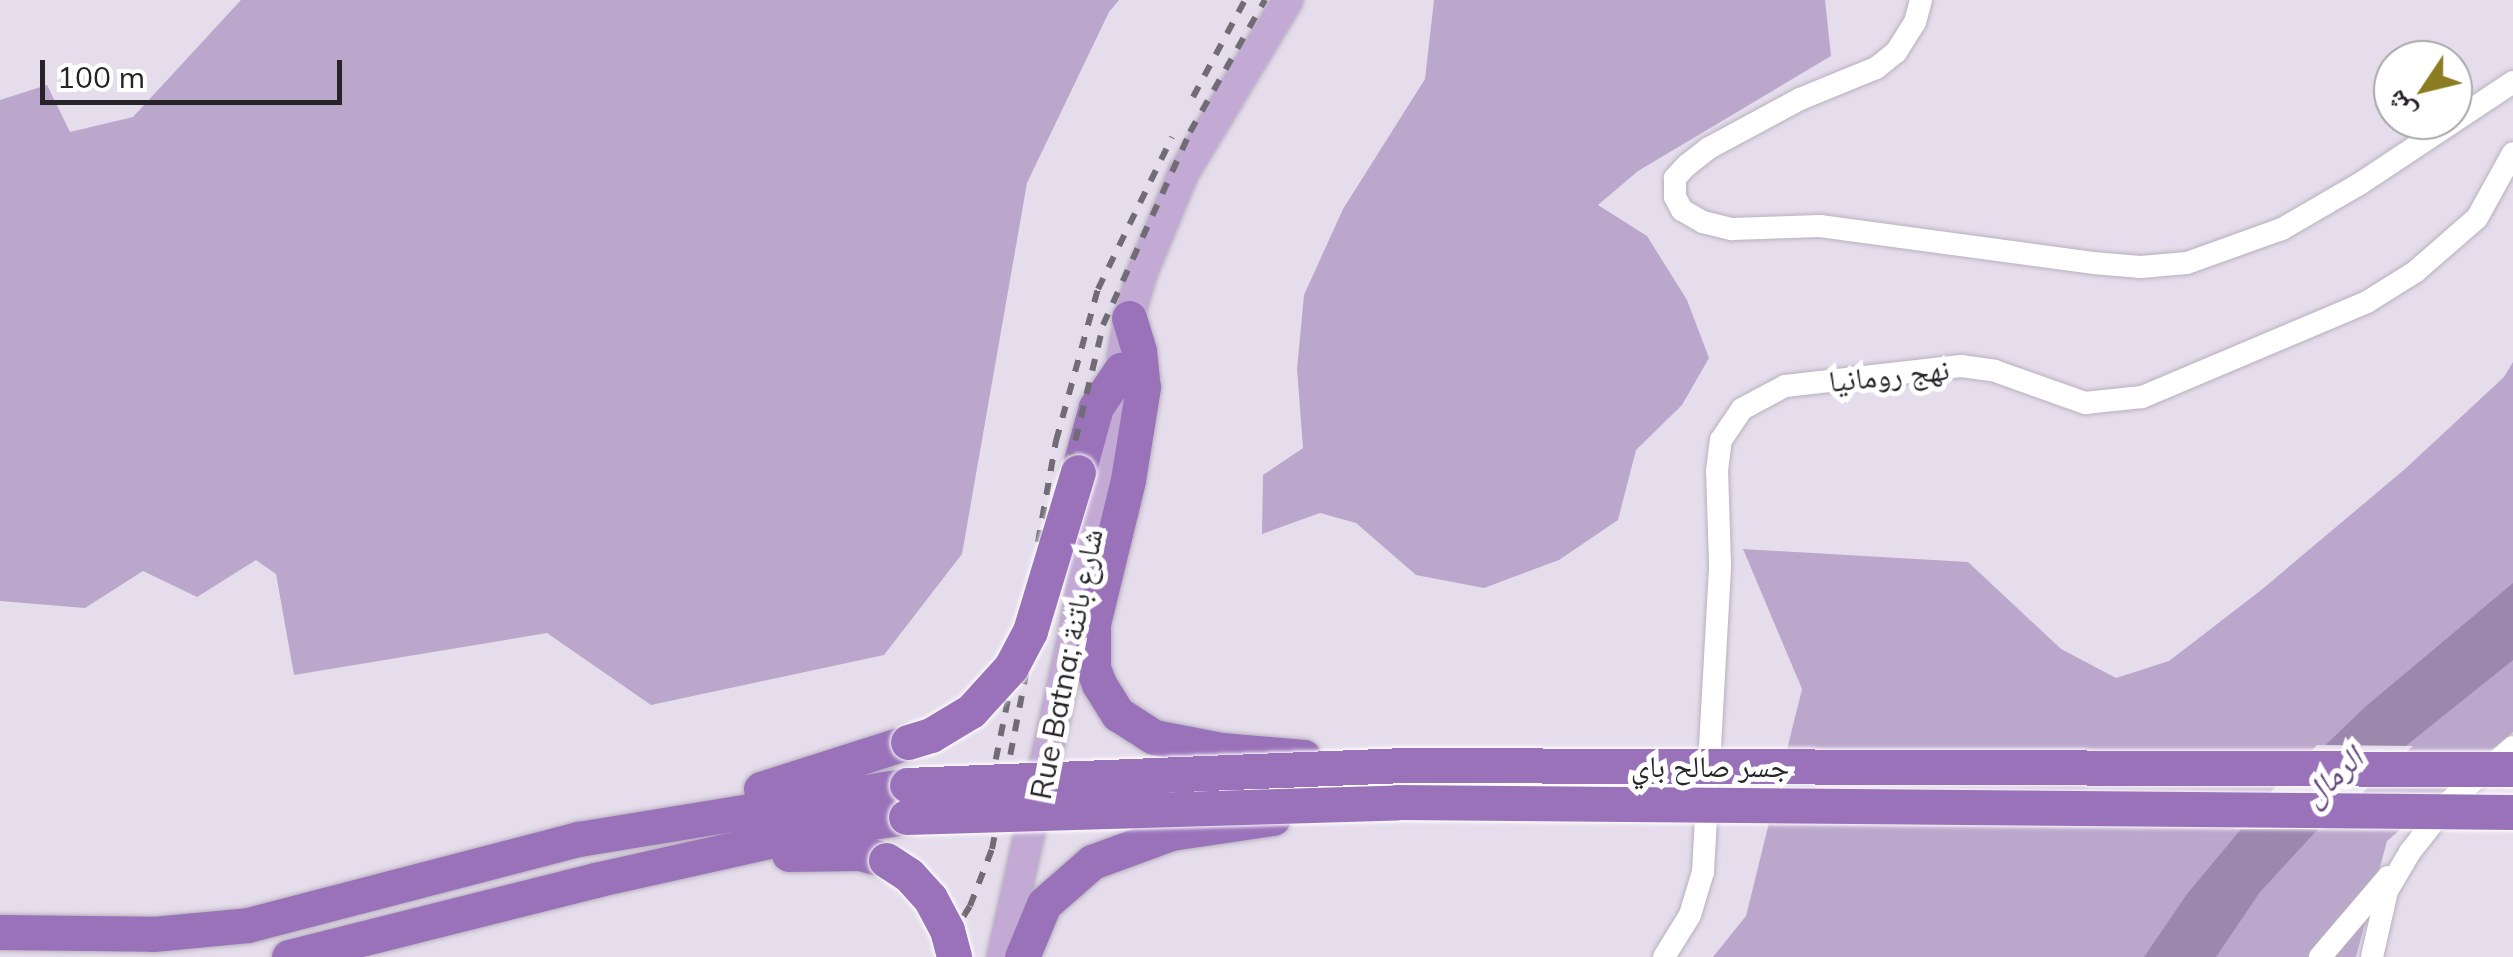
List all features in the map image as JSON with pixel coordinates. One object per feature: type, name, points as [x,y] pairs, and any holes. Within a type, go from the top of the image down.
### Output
[{"type":"highway","points":[[1129,318],[1142,366],[1142,387],[1128,480],[1091,644],[1098,684],[1118,714],[1154,737],[1187,745],[1402,765]]},
{"type":"highway","points":[[0,932],[153,934],[248,926],[579,839],[659,813],[802,779],[931,735],[971,710],[1016,658],[1030,631],[1096,408],[1121,370]]},
{"type":"highway","name":"جسر صالح باي","points":[[906,801],[1402,765],[2513,769]]},
{"type":"highway","points":[[579,839],[906,801],[2513,812]]},
{"type":"highway","points":[[289,957],[595,880],[818,830],[906,801]]},
{"type":"highway","points":[[1022,957],[1044,904],[1092,862],[1127,847],[1197,828],[1396,802]]},
{"type":"highway","points":[[595,880],[770,854],[832,852],[886,860],[909,875],[930,898],[947,930],[954,957]]},
{"type":"main road","name":"Rue Batna; شارع باتنة","points":[[1002,957],[1072,642],[1129,318],[1157,229],[1183,174],[1288,0]]},
{"type":"street","points":[[1921,0],[1915,22],[1896,52],[1876,68],[1800,99],[1686,166],[1675,178],[1675,196],[1682,210],[1703,222],[1732,229],[1820,226],[2093,263],[2141,267],[2188,263],[2282,230],[2358,185],[2513,82]]},
{"type":"street","name":"نهج رومانيا","points":[[1664,957],[1690,916],[1703,872],[1720,564],[1717,471],[1721,440],[1742,410],[1785,386],[1961,366],[1995,372],[2086,403],[2142,398],[2367,302],[2416,272],[2467,230],[2511,159]]},
{"type":"street","points":[[2320,957],[2449,802],[2513,747]]},
{"type":"street","points":[[2372,957],[2388,891],[2410,852]]},
{"type":"shaded area","points":[[241,0],[1119,0],[1109,12],[1027,183],[962,554],[884,655],[651,705],[547,633],[294,675],[276,574],[256,560],[197,597],[143,571],[85,608],[0,601],[0,100],[47,85],[70,132],[133,117]]},
{"type":"shaded area","points":[[1434,0],[1825,0],[1831,56],[1638,171],[1598,205],[1647,236],[1687,300],[1709,358],[1682,405],[1636,450],[1618,520],[1559,560],[1484,588],[1416,575],[1356,523],[1320,513],[1262,534],[1263,475],[1303,448],[1297,369],[1304,295],[1343,209],[1425,79]]},
{"type":"shaded area","points":[[2513,362],[2513,732],[2387,841],[2356,957],[1713,957],[1746,916],[1802,689],[1743,549],[1968,562],[2061,649],[2116,678],[2169,661],[2260,591],[2405,469],[2504,377]]},
{"type":"water","name":"الرمال","points":[[2513,583],[2513,660],[2392,757],[2344,801],[2260,892],[2216,957],[2144,957],[2187,894],[2252,816],[2365,707]]},
{"type":"pier","points":[[2317,745],[2413,746],[2323,829],[2234,829]]},
{"type":"railway","points":[[1193,97],[1245,0]]},
{"type":"railway","points":[[938,957],[970,906],[992,849],[1053,534],[1103,325],[1190,132],[1265,0]]},
{"type":"railway","points":[[1038,542],[1056,441],[1098,289],[1172,137]]},
{"type":"railway","points":[[991,783],[1017,655]]}]
